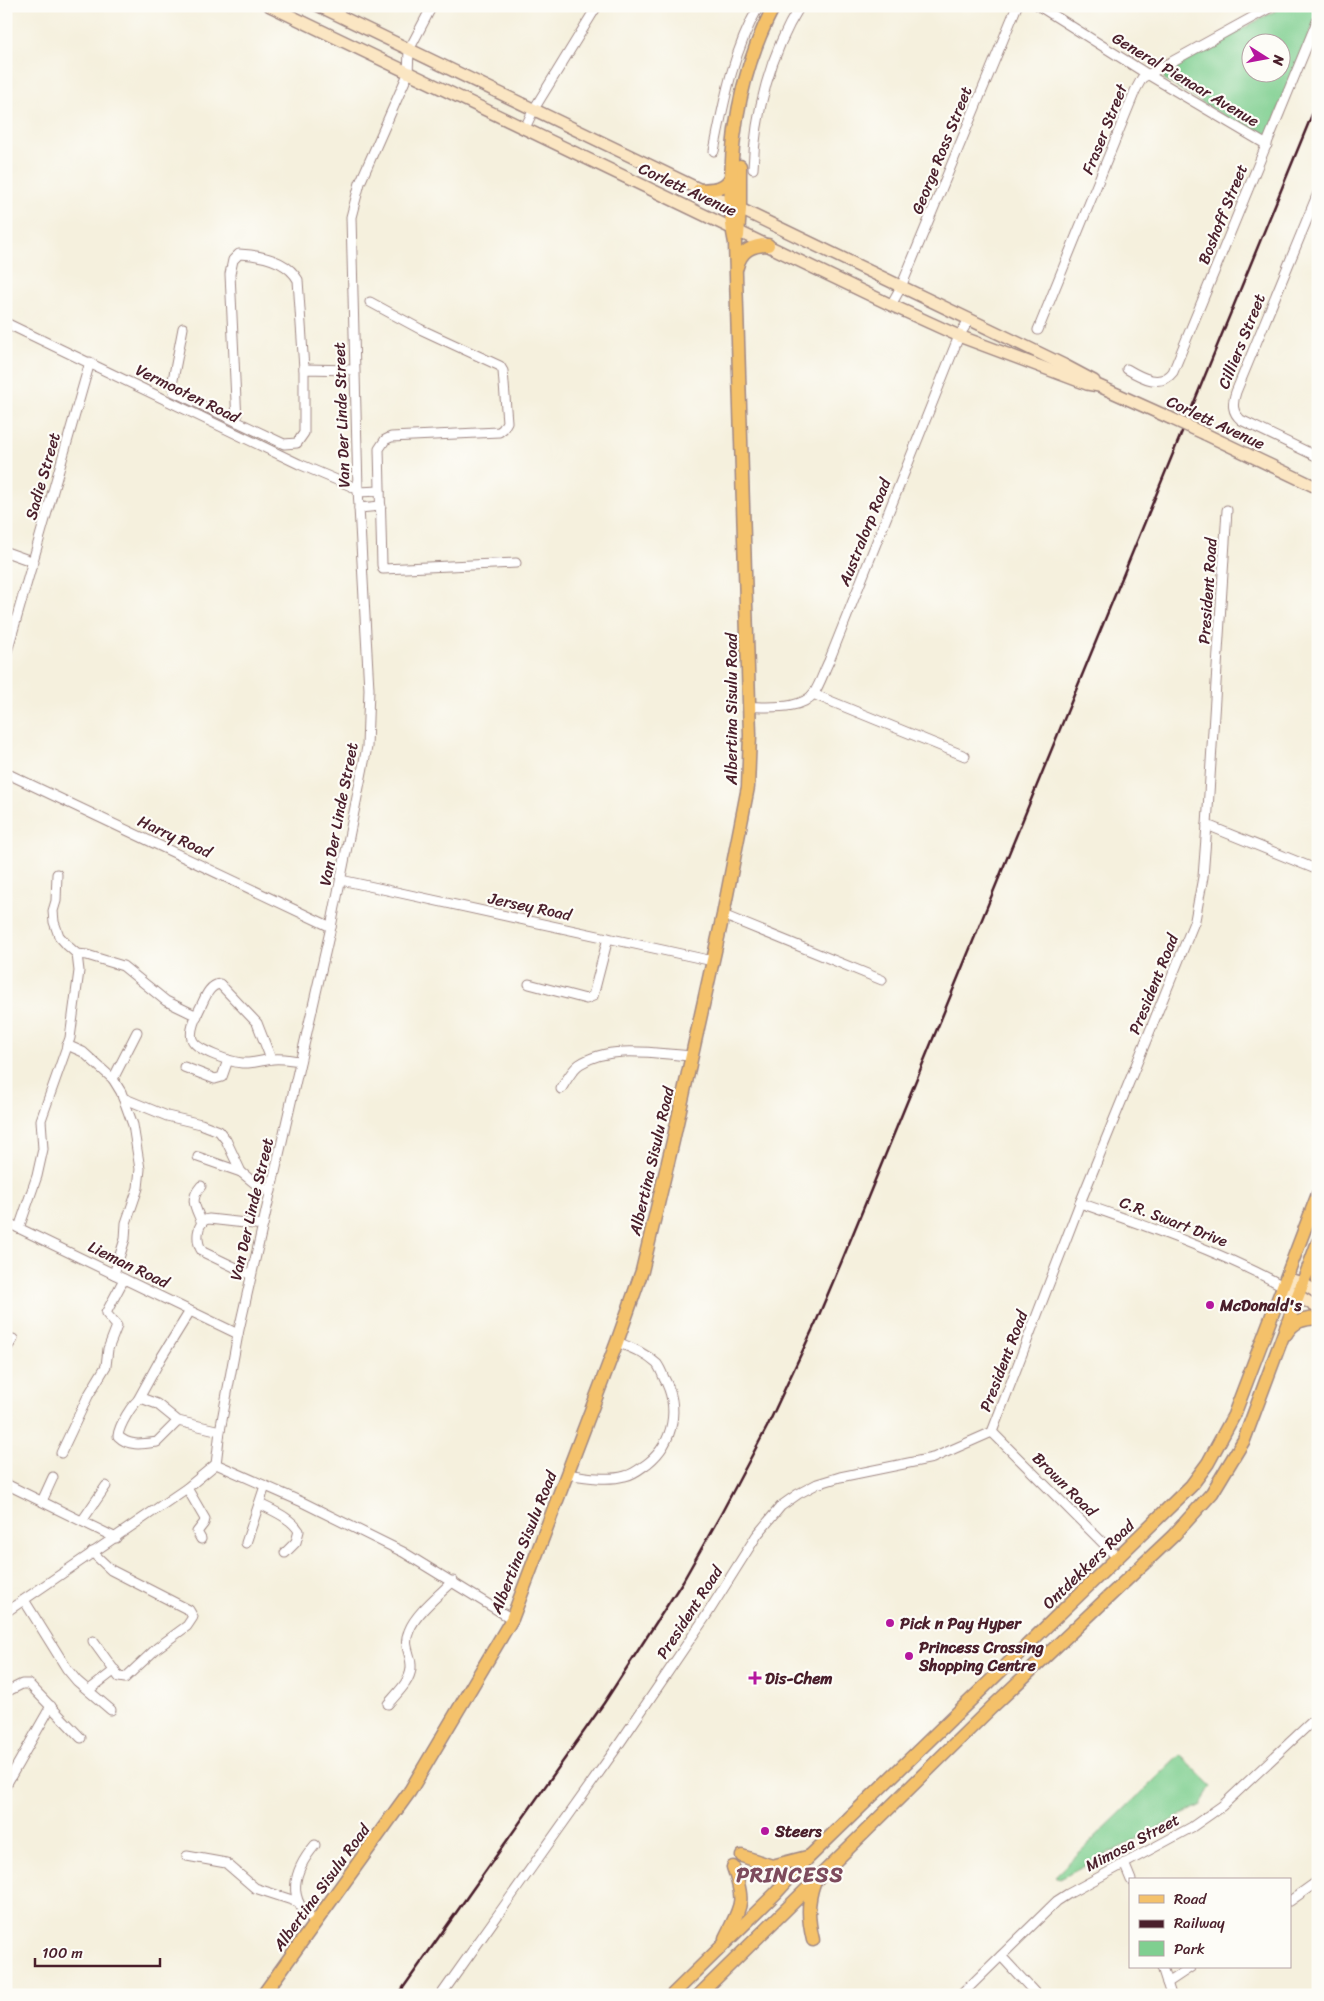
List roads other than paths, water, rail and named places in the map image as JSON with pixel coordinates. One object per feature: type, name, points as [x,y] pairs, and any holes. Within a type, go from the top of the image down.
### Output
[{"type":"main road","name":"Albertina Sisulu Road","points":[[735,206],[731,177],[733,141],[740,94],[752,53],[774,6]]},
{"type":"main road","name":"Albertina Sisulu Road","points":[[264,1995],[410,1791],[512,1619],[568,1474],[642,1271],[713,961],[748,787],[750,735],[735,206],[740,137],[745,107],[759,53],[780,6]]},
{"type":"main road","points":[[699,190],[716,189],[724,186],[731,177]]},
{"type":"main road","points":[[736,270],[738,260],[746,250],[768,245]]},
{"type":"main road","name":"Ontdekkers Road","points":[[672,1995],[775,1894],[809,1857],[1191,1486],[1208,1463],[1234,1415],[1318,1194]]},
{"type":"main road","points":[[1316,1246],[1314,1264],[1318,1280]]},
{"type":"main road","points":[[698,1995],[1200,1508],[1212,1494],[1244,1440],[1316,1246]]},
{"type":"main road","points":[[1278,1348],[1295,1323],[1301,1320],[1318,1318]]},
{"type":"main road","points":[[742,1856],[772,1866],[809,1857]]},
{"type":"main road","points":[[722,1945],[740,1907],[742,1898],[733,1867]]},
{"type":"main road","points":[[813,1940],[808,1908],[810,1893],[815,1880]]},
{"type":"street","name":"Corlett Avenue","points":[[270,6],[408,74],[525,128],[735,234],[768,245],[959,336],[1087,384],[1099,386],[1318,488]]},
{"type":"street","name":"Corlett Avenue","points":[[319,6],[1090,378],[1099,386]]},
{"type":"street","points":[[409,50],[432,6]]},
{"type":"street","points":[[525,128],[597,6]]},
{"type":"street","points":[[714,151],[728,84],[740,46],[759,6]]},
{"type":"street","points":[[753,169],[758,123],[768,79],[779,46],[800,6]]},
{"type":"street","name":"George Ross Street","points":[[891,305],[901,287],[1017,6]]},
{"type":"street","name":"General Pienaar Avenue","points":[[1039,6],[1147,74],[1267,145]]},
{"type":"street","name":"Fraser Street","points":[[1038,330],[1135,91],[1142,78],[1272,6]]},
{"type":"street","name":"Boshoff Street","points":[[1127,369],[1152,380],[1159,381],[1167,379],[1173,372],[1318,19]]},
{"type":"street","name":"Van Der Linde Street","points":[[216,1464],[220,1431],[238,1334],[331,927],[365,765],[369,726],[369,689],[358,490],[351,217],[360,183],[408,74],[409,50]]},
{"type":"street","name":"Cilliers Street","points":[[1318,193],[1236,392],[1233,404],[1235,415],[1241,420],[1318,457]]},
{"type":"street","points":[[183,328],[172,386],[173,391],[237,422],[284,444],[298,443],[304,433],[304,369],[298,280],[295,274],[276,262],[256,255],[239,254],[233,260],[230,274],[237,422]]},
{"type":"street","points":[[370,302],[420,329],[500,366],[503,371],[507,422],[499,432],[391,437],[385,440],[380,449],[383,569],[516,563]]},
{"type":"street","name":"Australorp Road","points":[[813,694],[829,661],[959,336],[969,320]]},
{"type":"street","name":"Vermooten Road","points":[[6,322],[299,464],[358,490]]},
{"type":"street","name":"Sadie Street","points":[[6,655],[90,362]]},
{"type":"street","points":[[304,369],[354,370]]},
{"type":"street","points":[[358,490],[380,491]]},
{"type":"street","points":[[359,508],[381,506]]},
{"type":"street","name":"President Road","points":[[441,1995],[615,1750],[706,1616],[757,1535],[774,1513],[798,1494],[817,1484],[840,1477],[933,1458],[992,1432],[1080,1203],[1195,920],[1203,877],[1227,510]]},
{"type":"street","points":[[6,552],[34,562]]},
{"type":"street","points":[[749,707],[795,705],[813,694],[966,756]]},
{"type":"street","name":"Harry Road","points":[[6,773],[331,927]]},
{"type":"street","points":[[1207,825],[1318,870]]},
{"type":"street","points":[[57,874],[56,901],[53,911],[54,922],[60,936],[78,954],[123,966],[166,1001],[197,1016]]},
{"type":"street","name":"Jersey Road","points":[[341,880],[713,961]]},
{"type":"street","points":[[723,915],[882,980]]},
{"type":"street","points":[[529,984],[586,999],[593,996],[608,938]]},
{"type":"street","points":[[19,1228],[37,1176],[43,1149],[41,1120],[70,1038],[78,983],[78,954]]},
{"type":"street","points":[[271,1059],[260,1028],[236,1003],[224,987],[216,984],[210,990],[197,1016],[191,1034],[195,1044],[228,1060],[243,1063],[271,1059],[300,1061]]},
{"type":"street","points":[[112,1079],[137,1032]]},
{"type":"street","points":[[67,1044],[83,1052],[112,1079],[123,1098],[133,1126],[140,1169],[138,1188],[126,1223],[125,1239],[114,1274]]},
{"type":"street","points":[[561,1089],[579,1064],[602,1055],[624,1052],[692,1056]]},
{"type":"street","points":[[184,1067],[215,1080],[222,1077],[228,1060]]},
{"type":"street","points":[[123,1098],[168,1116],[195,1122],[219,1131],[226,1140],[241,1172]]},
{"type":"street","points":[[198,1157],[241,1172],[258,1186],[271,1191]]},
{"type":"street","points":[[201,1186],[194,1194],[193,1201],[202,1223],[198,1247],[203,1252],[251,1275]]},
{"type":"street","name":"C.R. Swart Drive","points":[[1080,1203],[1176,1237],[1285,1282],[1302,1283],[1318,1293]]},
{"type":"street","points":[[202,1223],[209,1219],[263,1225]]},
{"type":"street","name":"Lieman Road","points":[[6,1222],[238,1334]]},
{"type":"street","points":[[61,1453],[88,1396],[106,1366],[108,1349],[116,1326],[106,1313],[124,1279]]},
{"type":"street","name":"C.R. Swart Drive","points":[[1285,1282],[1297,1296],[1318,1308]]},
{"type":"street","points":[[138,1400],[190,1311]]},
{"type":"street","points":[[6,1349],[13,1339]]},
{"type":"street","points":[[568,1474],[600,1478],[625,1476],[640,1469],[655,1457],[667,1442],[673,1422],[674,1405],[669,1386],[658,1366],[641,1352],[617,1342]]},
{"type":"street","points":[[178,1421],[157,1442],[133,1444],[122,1440],[118,1436],[119,1429],[132,1404],[144,1398],[151,1400],[178,1421],[220,1431]]},
{"type":"street","name":"Brown Road","points":[[992,1432],[1118,1558]]},
{"type":"street","points":[[6,1612],[187,1488],[216,1464],[403,1552],[512,1619]]},
{"type":"street","points":[[42,1501],[53,1476]]},
{"type":"street","points":[[6,1484],[116,1538]]},
{"type":"street","points":[[82,1521],[106,1486]]},
{"type":"street","points":[[246,1543],[265,1486]]},
{"type":"street","points":[[187,1488],[205,1519],[197,1532],[202,1539]]},
{"type":"street","points":[[260,1504],[285,1517],[299,1531],[296,1542],[285,1553]]},
{"type":"street","points":[[92,1552],[111,1570],[189,1610],[193,1614],[187,1626],[157,1648],[125,1678],[119,1677],[93,1641]]},
{"type":"street","points":[[388,1704],[407,1681],[411,1669],[405,1645],[409,1630],[419,1616],[453,1582]]},
{"type":"street","points":[[24,1600],[67,1669],[77,1681],[111,1710]]},
{"type":"street","points":[[89,1690],[115,1670]]},
{"type":"street","points":[[6,1692],[22,1684],[30,1684],[81,1738]]},
{"type":"street","points":[[6,1785],[51,1706]]},
{"type":"street","name":"Mimosa Street","points":[[961,1995],[1057,1901],[1079,1886],[1192,1827],[1222,1806],[1318,1716]]},
{"type":"street","points":[[315,1845],[306,1857],[297,1876],[295,1887],[298,1902],[304,1912],[316,1922]]},
{"type":"street","points":[[186,1856],[226,1863],[256,1888],[298,1902]]},
{"type":"street","points":[[1124,1863],[1130,1878]]},
{"type":"street","points":[[1292,1900],[1318,1881]]},
{"type":"street","points":[[1001,1956],[1037,1995]]},
{"type":"street","points":[[1162,1968],[1171,1995]]},
{"type":"street","points":[[1167,1983],[1190,1968]]},
{"type":"railway","points":[[398,1995],[604,1703],[683,1581],[767,1427],[841,1263],[1318,100]]},
{"type":"place","name":"McDonald's","points":[[1210,1305]]},
{"type":"place","name":"Pick n Pay Hyper","points":[[890,1623]]},
{"type":"place","name":"Princess Crossing Shopping Centre","points":[[909,1656]]},
{"type":"place","name":"Dis-Chem","points":[[755,1678]]},
{"type":"place","name":"Steers","points":[[765,1831]]},
{"type":"district","name":"PRINCESS","points":[[790,1875]]}]
